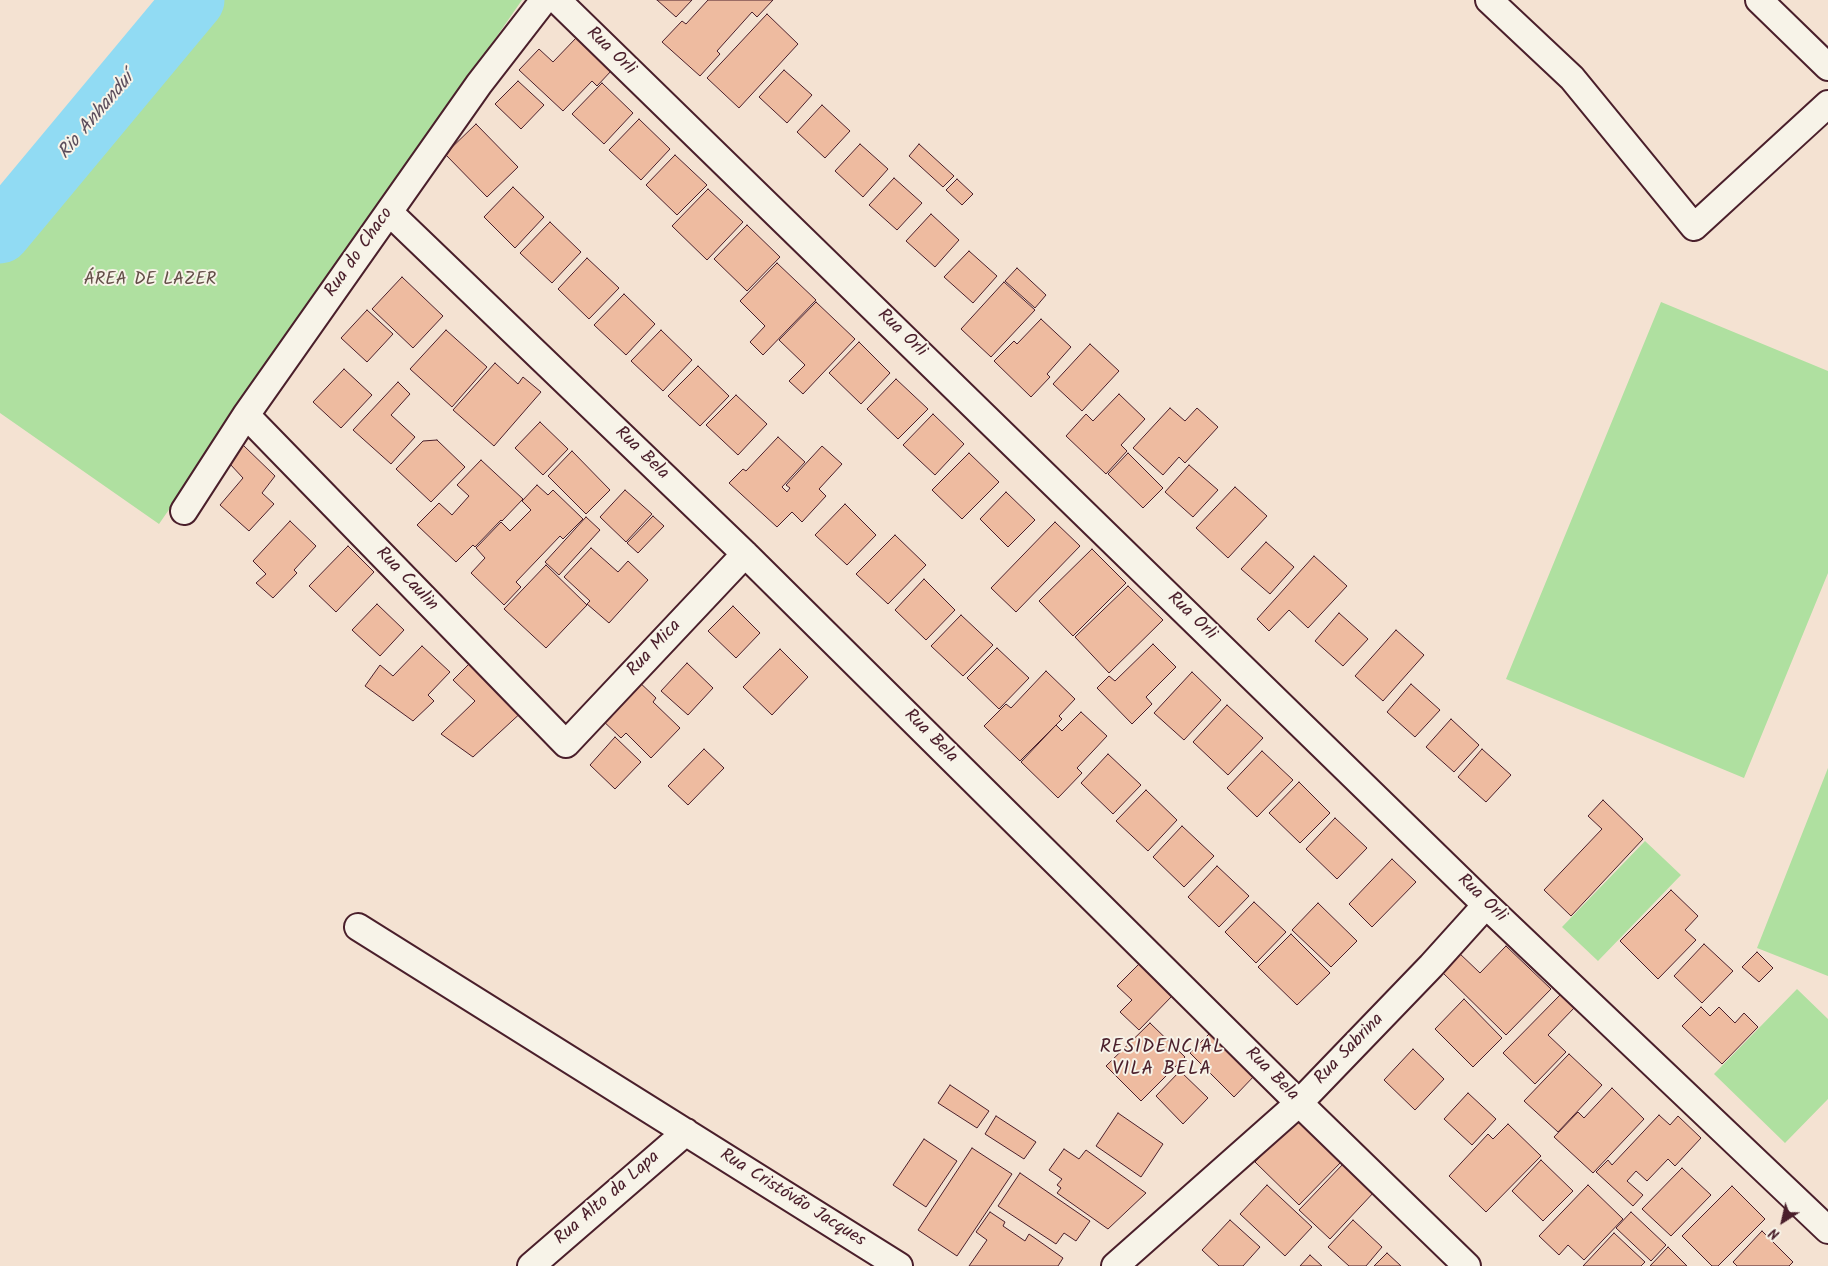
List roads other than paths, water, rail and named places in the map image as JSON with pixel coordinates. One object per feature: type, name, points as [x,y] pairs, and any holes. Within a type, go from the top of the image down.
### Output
[{"type":"street","name":"Rua do Chaco","points":[[184,511],[246,415],[479,84],[544,0]]},
{"type":"street","name":"Rua Orli","points":[[557,0],[1486,905],[1828,1230]]},
{"type":"street","points":[[1489,0],[1572,78],[1694,227],[1828,104]]},
{"type":"street","points":[[1759,0],[1828,67]]},
{"type":"street","name":"Rua Bela","points":[[389,212],[745,554],[1467,1266]]},
{"type":"street","name":"Rua Caulin","points":[[246,415],[566,744]]},
{"type":"street","name":"Rua Mica","points":[[566,744],[745,554]]},
{"type":"street","name":"Rua Sabrina","points":[[1115,1266],[1299,1102],[1431,966],[1486,905]]},
{"type":"street","name":"Rua Cristóvão Jacques","points":[[358,927],[899,1266]]},
{"type":"street","name":"Rua Alto da Lapa","points":[[531,1266],[686,1132]]},
{"type":"waterway","name":"Rio Anhanduí","points":[[0,233],[194,0]]},
{"type":"district","name":"RESIDENCIAL VILA BELA","points":[[1162,1060]]},
{"type":"park label","name":"ÁREA DE LAZER","points":[[150,281]]}]
